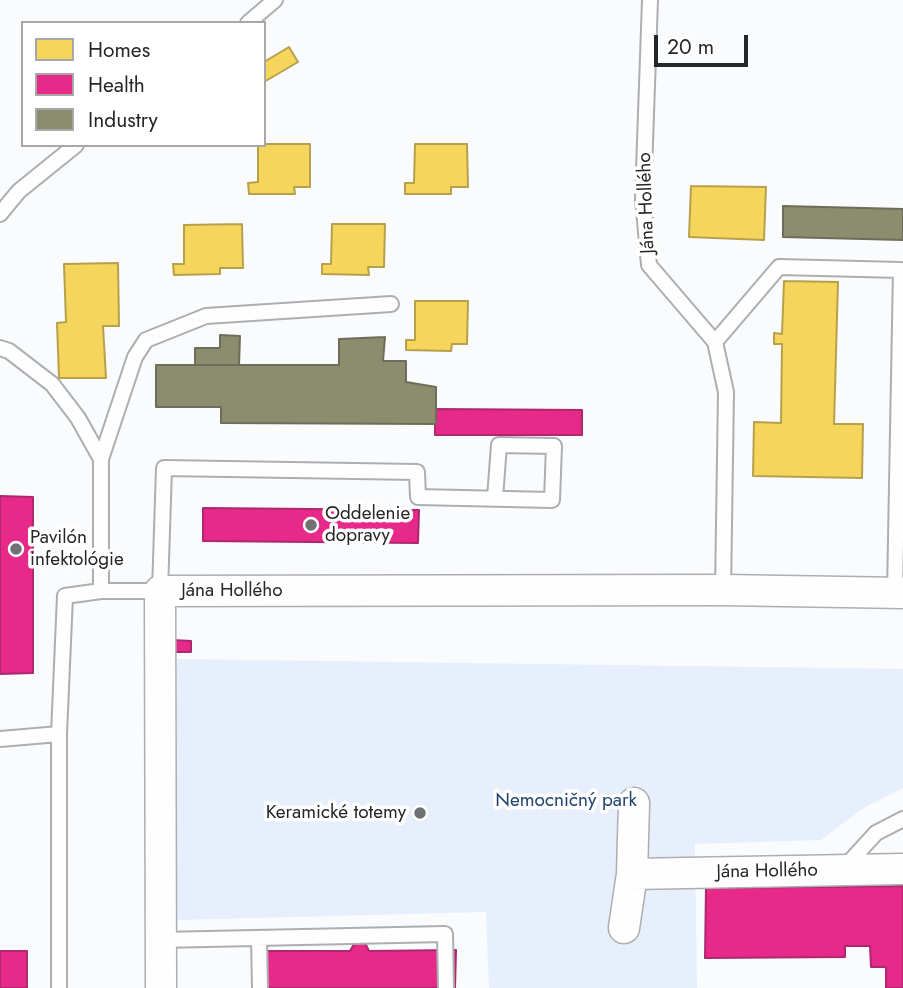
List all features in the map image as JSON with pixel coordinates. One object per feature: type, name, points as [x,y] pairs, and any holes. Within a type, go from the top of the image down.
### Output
[{"type":"street","name":"Jána Hollého","points":[[161,988],[160,591],[723,590],[899,593]]},
{"type":"street","points":[[624,928],[632,874],[634,803]]},
{"type":"street","name":"Jána Hollého","points":[[632,874],[903,869]]},
{"type":"lane","points":[[250,21],[275,0]]},
{"type":"lane","name":"Jána Hollého","points":[[650,0],[643,199],[649,265],[715,342],[726,392],[723,590]]},
{"type":"lane","points":[[0,214],[19,191],[74,147]]},
{"type":"lane","points":[[715,342],[779,267],[902,270],[899,593]]},
{"type":"lane","points":[[101,591],[101,459],[135,357],[146,340],[206,316],[391,304]]},
{"type":"lane","points":[[0,348],[9,351],[52,384],[78,418],[101,459]]},
{"type":"lane","points":[[160,591],[164,468],[417,472],[418,497],[552,500],[554,446],[499,445],[495,498]]},
{"type":"lane","name":"Jána Hollého","points":[[59,988],[59,734],[65,596],[101,591],[160,591]]},
{"type":"lane","points":[[0,739],[59,734]]},
{"type":"lane","points":[[842,870],[876,833],[903,819]]},
{"type":"lane","points":[[160,940],[445,934],[446,988]]},
{"type":"lane","points":[[259,938],[260,988]]},
{"type":"green space","name":"Nemocničný park","points":[[177,659],[903,669],[903,788],[862,809],[821,840],[695,844],[697,988],[489,988],[486,912],[177,920]]},
{"type":"building: Homes","points":[[289,47],[298,62],[266,81],[266,61]]},
{"type":"building: Homes","points":[[266,144],[310,144],[310,187],[294,187],[295,194],[249,194],[248,183],[258,182],[258,147],[266,147]]},
{"type":"building: Homes","points":[[415,144],[467,144],[468,187],[451,187],[451,194],[405,194],[405,183],[414,183]]},
{"type":"building: Homes","points":[[691,186],[766,187],[764,240],[689,237]]},
{"type":"building: Homes","points":[[242,224],[243,268],[220,268],[220,274],[174,275],[173,264],[184,264],[184,225]]},
{"type":"building: Homes","points":[[332,224],[385,224],[384,267],[368,267],[369,275],[322,274],[322,264],[331,264]]},
{"type":"building: Homes","points":[[118,263],[119,326],[103,326],[106,378],[59,378],[57,323],[66,322],[64,264]]},
{"type":"building: Homes","points":[[784,281],[838,282],[834,424],[863,424],[862,478],[753,476],[754,422],[781,423],[782,344],[774,344],[774,333],[782,334]]},
{"type":"building: Homes","points":[[415,301],[468,301],[467,344],[452,344],[451,351],[406,350],[406,340],[415,340]]},
{"type":"building: Health","points":[[435,409],[582,410],[582,435],[435,435]]},
{"type":"building: Health","name":"Pavilón infektológie","points":[[0,496],[33,497],[33,673],[0,674]]},
{"type":"building: Health","name":"Oddelenie dopravy","points":[[203,508],[419,510],[418,543],[203,541]]},
{"type":"building: Health","points":[[172,640],[191,641],[191,652],[172,652]]},
{"type":"building: Health","points":[[903,886],[903,988],[886,988],[886,967],[871,967],[870,946],[845,946],[845,957],[705,958],[706,888]]},
{"type":"building: Health","points":[[360,941],[365,943],[369,951],[456,950],[455,988],[266,988],[266,951],[350,951],[354,944]]},
{"type":"building: Health","points":[[0,951],[27,951],[27,988],[0,988]]},
{"type":"building: Industry","points":[[783,206],[903,209],[903,240],[783,237]]},
{"type":"building: Industry","points":[[220,335],[240,336],[239,365],[195,365],[195,348],[220,348]]},
{"type":"building: Industry","points":[[385,337],[383,361],[406,361],[406,382],[436,387],[436,424],[221,423],[221,407],[156,407],[156,365],[339,365],[339,339]]},
{"type":"place","name":"Oddelenie dopravy","points":[[311,525]]},
{"type":"place","name":"Pavilón infektológie","points":[[16,549]]},
{"type":"place","name":"Keramické totemy","points":[[420,813]]}]
